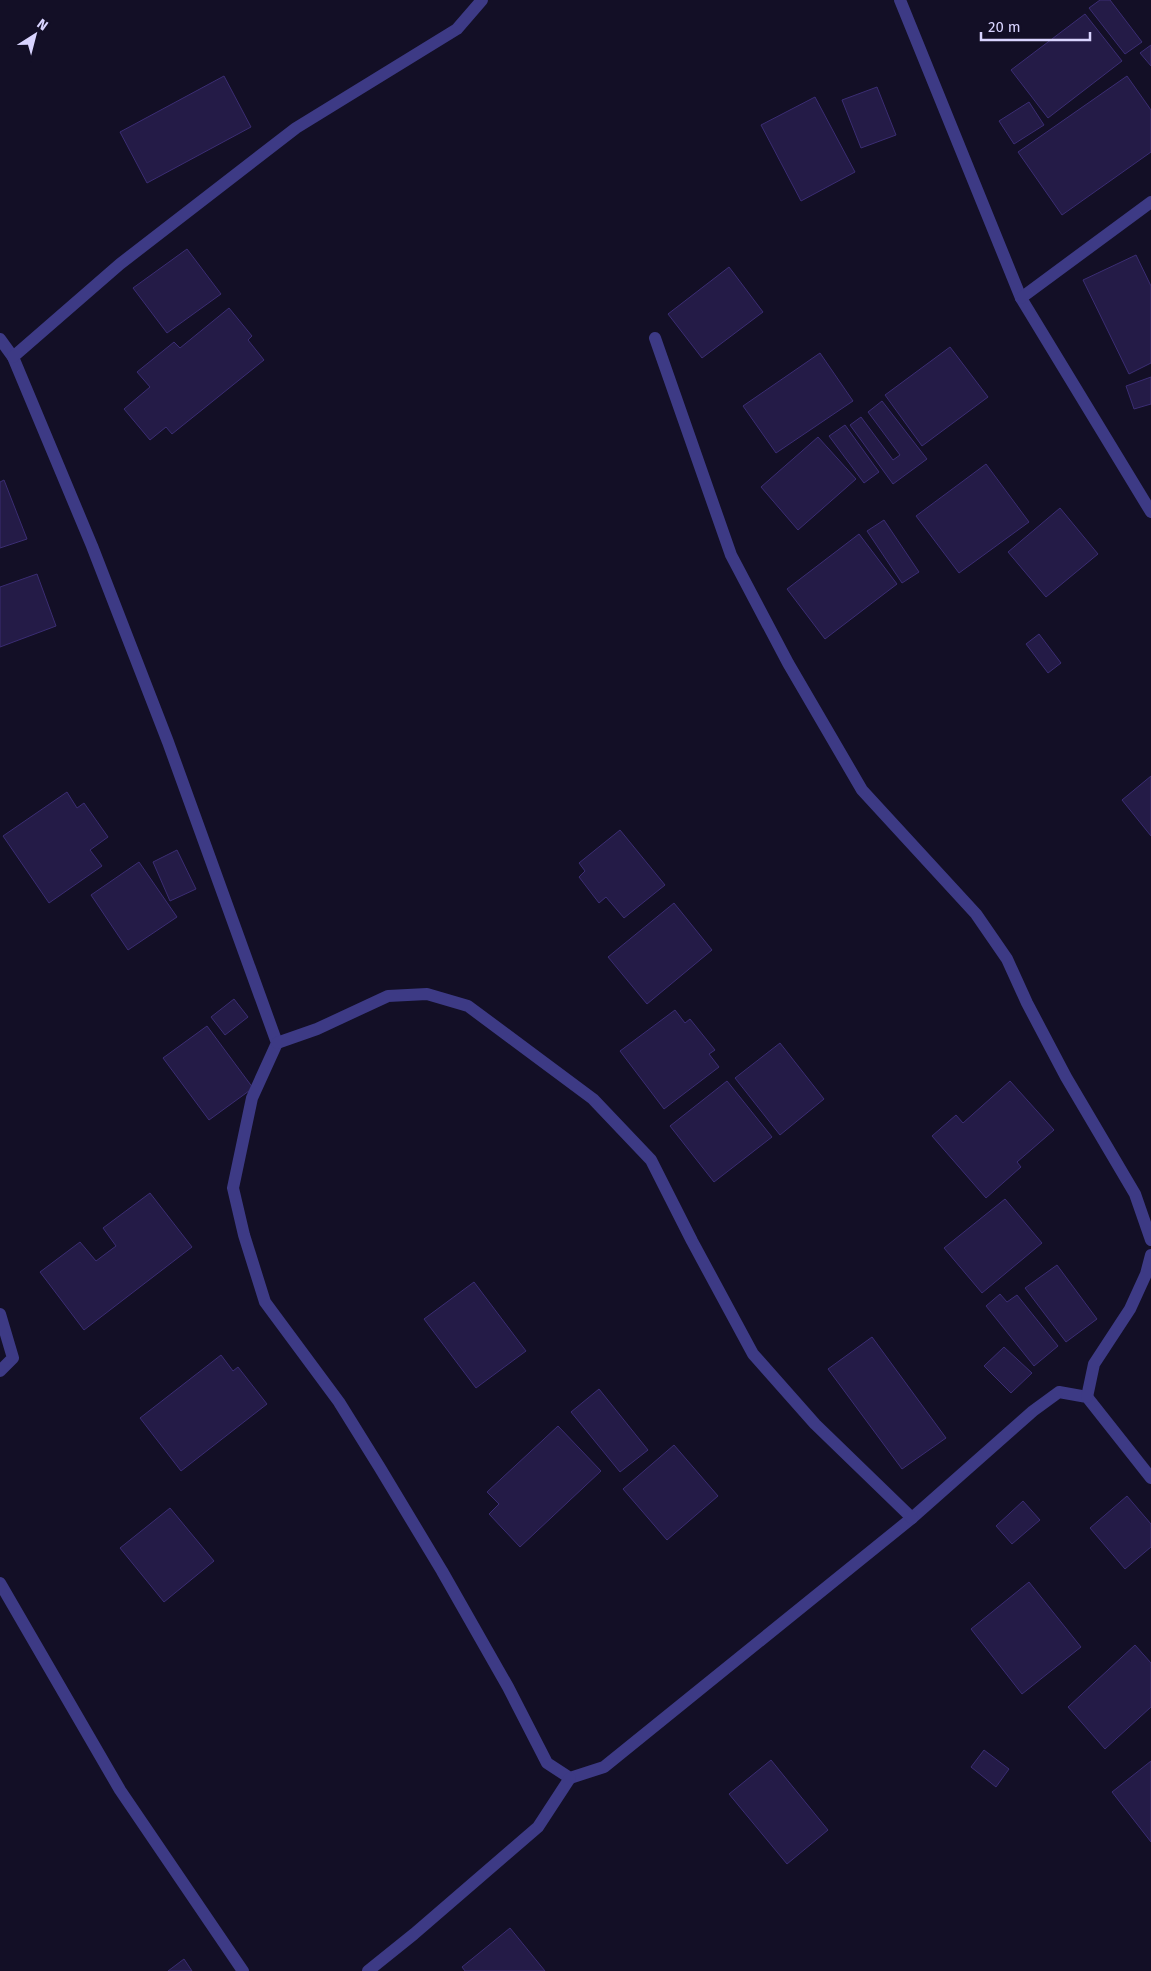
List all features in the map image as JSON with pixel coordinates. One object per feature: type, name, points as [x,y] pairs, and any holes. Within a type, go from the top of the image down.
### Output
[{"type":"street","points":[[13,356],[120,264],[296,128],[457,29],[482,0]]},
{"type":"street","points":[[900,0],[1021,298],[1151,512]]},
{"type":"street","points":[[1021,298],[1151,202]]},
{"type":"street","points":[[655,338],[731,555],[788,663],[862,790],[976,914],[1006,959],[1066,1077],[1135,1194],[1151,1240]]},
{"type":"street","points":[[0,339],[13,356],[92,546],[165,733],[277,1043],[252,1098],[233,1188],[244,1235],[265,1302],[339,1402],[442,1571],[508,1687],[547,1763],[570,1778]]},
{"type":"street","points":[[277,1043],[318,1029],[388,996],[427,994],[468,1006],[585,1093],[651,1160],[753,1354],[815,1424],[912,1518]]},
{"type":"street","points":[[1087,1397],[1094,1364],[1130,1309],[1146,1274],[1151,1255]]},
{"type":"street","points":[[0,1314],[14,1358],[0,1371]]},
{"type":"street","points":[[368,1971],[538,1827],[570,1778],[604,1767],[912,1518],[1033,1411],[1059,1392],[1087,1397],[1151,1478]]},
{"type":"street","points":[[0,1583],[120,1790],[243,1971]]},
{"type":"building","points":[[1100,0],[1110,0],[1142,42],[1125,54],[1089,8]]},
{"type":"building","points":[[1085,14],[1122,61],[1048,118],[1011,70]]},
{"type":"building","points":[[1151,45],[1151,66],[1140,53]]},
{"type":"building","points":[[224,76],[251,127],[147,183],[120,132]]},
{"type":"building","points":[[1127,76],[1151,110],[1151,152],[1062,215],[1018,152]]},
{"type":"building","points":[[877,87],[896,135],[861,148],[842,100]]},
{"type":"building","points":[[815,97],[855,172],[801,201],[761,125]]},
{"type":"building","points":[[1029,102],[1044,125],[1014,144],[999,121]]},
{"type":"building","points":[[187,249],[221,294],[167,333],[133,288]]},
{"type":"building","points":[[1136,255],[1151,286],[1151,363],[1129,374],[1083,280]]},
{"type":"building","points":[[729,267],[763,312],[702,358],[668,314]]},
{"type":"building","points":[[229,308],[252,336],[248,340],[264,360],[172,434],[166,427],[150,440],[124,409],[150,387],[137,372],[174,342],[180,348]]},
{"type":"building","points":[[950,347],[988,397],[922,446],[885,395]]},
{"type":"building","points":[[820,353],[853,401],[776,453],[743,406]]},
{"type":"building","points":[[1151,377],[1151,404],[1134,409],[1126,386]]},
{"type":"building","points":[[882,401],[927,459],[893,484],[850,425],[861,417],[893,460],[900,455],[868,412]]},
{"type":"building","points":[[845,425],[879,472],[864,483],[829,436]]},
{"type":"building","points":[[818,437],[856,479],[798,530],[761,487]]},
{"type":"building","points":[[986,464],[1029,522],[959,573],[916,516]]},
{"type":"building","points":[[4,480],[27,539],[0,548],[0,482]]},
{"type":"building","points":[[1060,508],[1098,554],[1046,597],[1008,552]]},
{"type":"building","points":[[884,520],[919,572],[902,583],[867,531]]},
{"type":"building","points":[[859,534],[897,584],[825,639],[787,589]]},
{"type":"building","points":[[37,574],[56,626],[0,647],[0,587]]},
{"type":"building","points":[[1039,634],[1061,663],[1048,673],[1026,644]]},
{"type":"building","points":[[1151,776],[1151,836],[1122,800]]},
{"type":"building","points":[[67,792],[77,808],[84,803],[108,837],[90,850],[102,866],[49,903],[3,836]]},
{"type":"building","points":[[620,830],[665,885],[624,918],[606,897],[599,903],[579,877],[585,871],[579,863]]},
{"type":"building","points":[[177,850],[196,889],[170,901],[153,862]]},
{"type":"building","points":[[139,862],[177,917],[128,950],[91,895]]},
{"type":"building","points":[[674,903],[712,950],[647,1004],[608,957]]},
{"type":"building","points":[[234,999],[248,1017],[225,1035],[211,1017]]},
{"type":"building","points":[[675,1010],[685,1023],[690,1019],[715,1050],[709,1054],[719,1067],[664,1109],[620,1051]]},
{"type":"building","points":[[207,1026],[253,1088],[209,1120],[163,1058]]},
{"type":"building","points":[[780,1043],[824,1099],[780,1135],[735,1078]]},
{"type":"building","points":[[727,1081],[772,1137],[714,1182],[670,1126]]},
{"type":"building","points":[[1010,1081],[1054,1130],[1017,1162],[1021,1167],[986,1198],[932,1136],[956,1115],[963,1123]]},
{"type":"building","points":[[150,1193],[192,1247],[84,1330],[40,1272],[80,1242],[96,1261],[116,1246],[103,1228]]},
{"type":"building","points":[[1005,1199],[1042,1243],[982,1293],[944,1248]]},
{"type":"building","points":[[1057,1265],[1097,1319],[1066,1342],[1025,1288]]},
{"type":"building","points":[[474,1282],[526,1351],[476,1388],[424,1319]]},
{"type":"building","points":[[1000,1294],[1007,1302],[1017,1295],[1058,1346],[1034,1366],[986,1306]]},
{"type":"building","points":[[872,1337],[946,1438],[902,1469],[828,1369]]},
{"type":"building","points":[[1004,1347],[1032,1373],[1011,1393],[984,1366]]},
{"type":"building","points":[[221,1355],[233,1371],[238,1367],[267,1404],[181,1471],[140,1418]]},
{"type":"building","points":[[599,1389],[648,1450],[620,1472],[571,1412]]},
{"type":"building","points":[[558,1426],[601,1471],[520,1547],[489,1514],[499,1504],[487,1492]]},
{"type":"building","points":[[674,1445],[718,1496],[667,1540],[623,1489]]},
{"type":"building","points":[[1127,1496],[1151,1524],[1151,1547],[1125,1569],[1090,1528]]},
{"type":"building","points":[[1023,1501],[1040,1520],[1012,1544],[996,1526]]},
{"type":"building","points":[[170,1508],[214,1561],[164,1602],[120,1548]]},
{"type":"building","points":[[1029,1582],[1081,1647],[1022,1694],[971,1629]]},
{"type":"building","points":[[1135,1645],[1151,1663],[1151,1707],[1105,1749],[1068,1707]]},
{"type":"building","points":[[984,1750],[1009,1769],[996,1787],[971,1767]]},
{"type":"building","points":[[771,1760],[828,1830],[787,1864],[729,1794]]},
{"type":"building","points":[[1151,1761],[1151,1842],[1112,1792]]},
{"type":"building","points":[[510,1928],[545,1971],[465,1971],[462,1967]]},
{"type":"building","points":[[184,1959],[192,1971],[168,1971]]}]
